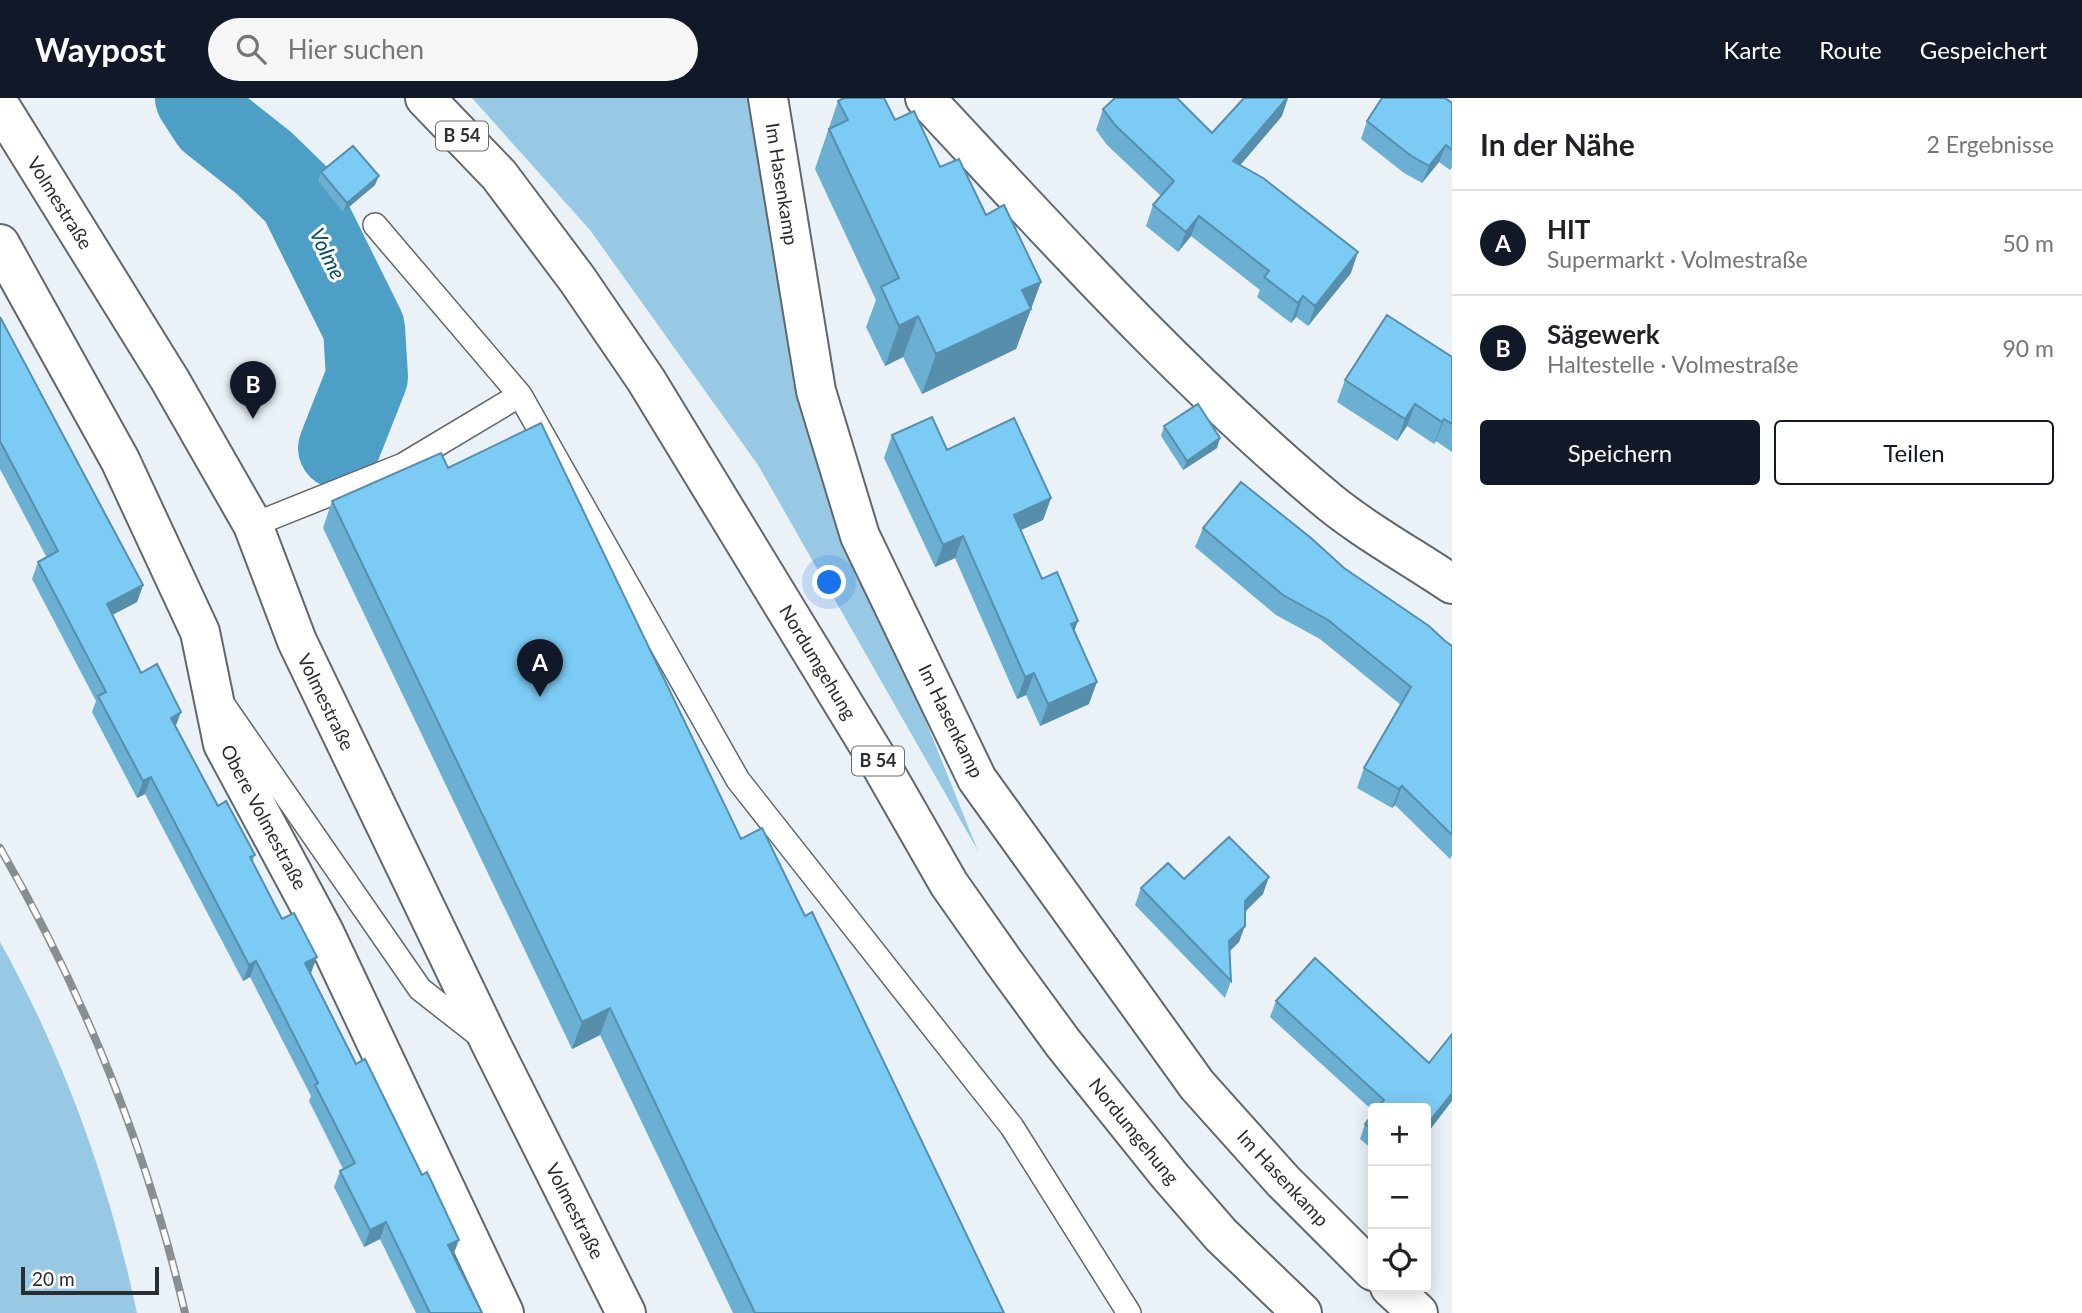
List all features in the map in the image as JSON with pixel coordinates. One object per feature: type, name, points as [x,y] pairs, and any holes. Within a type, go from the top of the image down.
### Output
[{"type":"street","name":"Nordumgehung","points":[[425,98],[499,175],[577,279],[646,380],[949,884],[1031,999],[1169,1175],[1221,1234],[1302,1313]]},
{"type":"street","name":"Im Hasenkamp","points":[[768,98],[816,391],[860,536],[977,779],[1197,1085],[1283,1181],[1368,1266]]},
{"type":"street","points":[[925,98],[1054,236],[1237,420],[1322,496],[1452,584]]},
{"type":"street","name":"Volmestraße","points":[[0,106],[170,380],[253,525],[298,641],[491,1044],[626,1313]]},
{"type":"street","name":"Obere Volmestraße","points":[[0,243],[120,460],[200,632],[223,744],[324,932],[504,1313]]},
{"type":"street","points":[[1395,1292],[1418,1313]]},
{"type":"lane","points":[[375,225],[520,395],[738,780],[1012,1127],[1129,1313]]},
{"type":"lane","points":[[253,525],[403,465],[520,395]]},
{"type":"lane","points":[[214,692],[420,989],[491,1044]]},
{"type":"shaded area","points":[[472,98],[763,98],[807,425],[978,851],[758,465],[590,230]]},
{"type":"shaded area","points":[[0,942],[45,1030],[82,1123],[113,1217],[137,1313],[0,1313]]},
{"type":"building","points":[[844,98],[884,98],[895,120],[914,111],[940,167],[959,159],[986,215],[1004,205],[1041,282],[1022,290],[1031,309],[936,354],[918,316],[899,326],[881,287],[899,278],[829,129],[848,120],[838,101]]},
{"type":"building","points":[[1115,98],[1177,98],[1212,133],[1244,98],[1287,98],[1233,161],[1263,178],[1358,252],[1315,306],[1303,296],[1298,303],[1264,277],[1269,271],[1199,216],[1186,232],[1153,205],[1174,181],[1115,125],[1103,109]]},
{"type":"building","points":[[1382,98],[1445,98],[1452,103],[1452,150],[1446,145],[1429,166],[1410,155],[1367,121]]},
{"type":"building","points":[[353,146],[379,176],[347,203],[321,172]]},
{"type":"building","points":[[1387,315],[1452,357],[1452,424],[1444,419],[1442,422],[1415,404],[1405,419],[1345,380]]},
{"type":"building","points":[[0,317],[143,585],[107,604],[141,673],[157,664],[181,712],[171,718],[218,806],[226,801],[255,855],[250,857],[282,919],[294,913],[317,957],[305,963],[356,1064],[365,1059],[422,1175],[427,1172],[459,1240],[448,1245],[482,1313],[430,1313],[386,1222],[370,1230],[340,1171],[355,1163],[256,961],[249,965],[151,777],[143,781],[98,696],[106,692],[38,562],[58,551],[0,441]]},
{"type":"building","points":[[1198,404],[1220,438],[1187,461],[1164,426]]},
{"type":"building","points":[[932,417],[947,450],[1014,418],[1051,498],[1014,515],[1042,579],[1057,572],[1078,621],[1071,624],[1097,682],[1048,704],[1034,673],[1025,677],[963,536],[943,545],[892,435]]},
{"type":"building","points":[[541,423],[741,839],[762,828],[805,916],[812,912],[1004,1313],[755,1313],[610,1008],[582,1022],[332,501],[441,453],[448,468]]},
{"type":"building","points":[[1241,482],[1344,568],[1429,626],[1452,646],[1452,835],[1402,786],[1399,789],[1364,768],[1411,687],[1328,620],[1283,595],[1203,528]]},
{"type":"building","points":[[1229,837],[1269,877],[1245,901],[1245,926],[1229,941],[1231,981],[1141,888],[1168,863],[1184,879]]},
{"type":"building","points":[[1315,958],[1429,1063],[1452,1034],[1452,1093],[1431,1120],[1431,1103],[1381,1103],[1384,1100],[1276,1001]]},
{"type":"waterway","name":"Volme","points":[[196,98],[211,121],[264,163],[299,197],[364,328],[367,377],[339,448]]},
{"type":"railway","points":[[0,848],[59,959],[110,1074],[152,1192],[185,1313]]},
{"type":"place","name":"Sägewerk","points":[[253,419]]},
{"type":"place","name":"HIT","points":[[540,697]]}]
